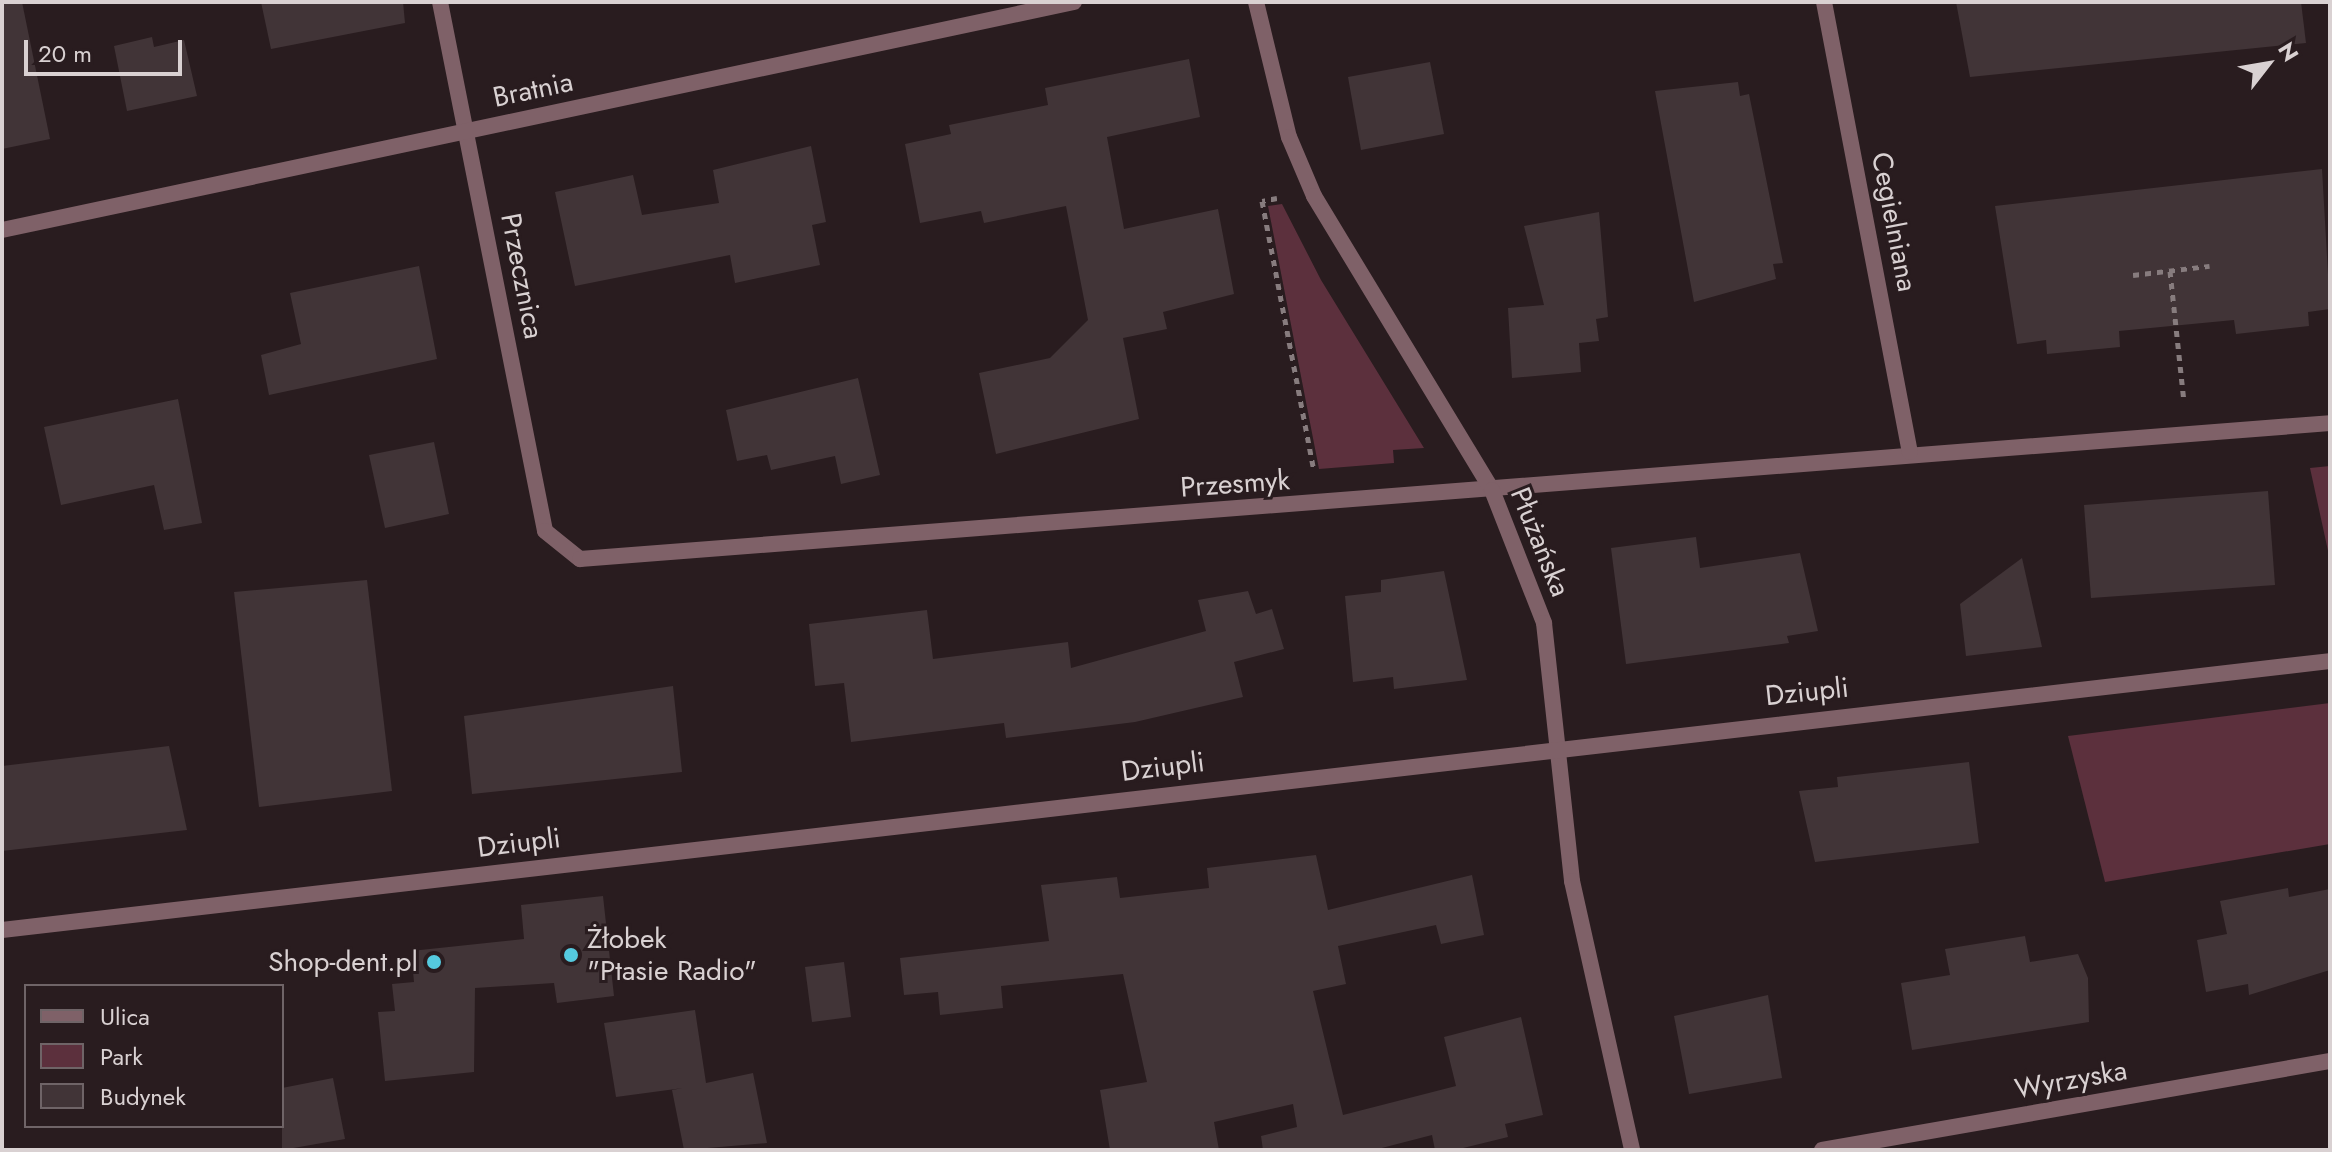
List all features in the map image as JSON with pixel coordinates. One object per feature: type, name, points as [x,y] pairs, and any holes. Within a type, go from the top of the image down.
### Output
[{"type":"street","name":"Przecznica","points":[[440,2],[545,531],[565,553]]},
{"type":"street","name":"Bratnia","points":[[2,230],[1074,2]]},
{"type":"street","name":"Płużańska","points":[[1256,2],[1289,137],[1314,196],[1492,490],[1544,623],[1562,746],[1572,881],[1632,1150]]},
{"type":"street","name":"Cegielniana","points":[[1824,2],[1910,452]]},
{"type":"street","name":"Przesmyk","points":[[565,553],[598,560],[1492,490],[1910,452],[2330,423]]},
{"type":"street","name":"Dziupli","points":[[2,930],[1562,746],[2330,661]]},
{"type":"street","name":"Wyrzyska","points":[[1822,1150],[2330,1061]]},
{"type":"path","points":[[1281,197],[1262,201],[1315,476]]},
{"type":"path","points":[[2133,275],[2209,266]]},
{"type":"path","points":[[2170,271],[2184,391]]},
{"type":"green space","points":[[1282,204],[1321,280],[1424,448],[1393,450],[1394,463],[1319,469],[1268,206]]},
{"type":"green space","points":[[2330,466],[2330,560],[2310,468]]},
{"type":"green space","points":[[2330,703],[2330,844],[2105,882],[2068,736]]},
{"type":"building","points":[[2,2],[22,2],[50,139],[2,149]]},
{"type":"building","points":[[261,2],[403,2],[405,23],[271,49]]},
{"type":"building","points":[[1956,2],[2301,2],[2306,43],[1970,77]]},
{"type":"building","points":[[152,37],[154,47],[184,40],[197,96],[127,111],[114,46]]},
{"type":"building","points":[[1189,59],[1200,117],[1107,137],[1124,229],[1218,209],[1234,294],[1163,312],[1167,329],[1123,338],[1139,419],[996,454],[979,373],[1050,358],[1088,320],[1066,206],[984,223],[981,211],[920,223],[905,144],[951,134],[949,125],[1048,105],[1045,88]]},
{"type":"building","points":[[1430,62],[1444,134],[1361,150],[1348,77]]},
{"type":"building","points":[[1738,82],[1740,96],[1749,94],[1783,263],[1773,264],[1776,279],[1694,302],[1655,91]]},
{"type":"building","points":[[811,146],[826,222],[812,225],[820,265],[735,283],[730,255],[575,286],[555,192],[633,175],[642,215],[719,203],[713,170]]},
{"type":"building","points":[[2322,169],[2330,309],[2308,312],[2309,326],[2236,334],[2234,320],[2119,331],[2120,347],[2047,354],[2046,340],[2017,344],[1995,206]]},
{"type":"building","points":[[1599,212],[1608,317],[1596,319],[1599,341],[1579,343],[1581,372],[1512,378],[1508,308],[1544,305],[1524,226]]},
{"type":"building","points":[[419,266],[437,359],[269,395],[261,355],[301,344],[290,293]]},
{"type":"building","points":[[858,378],[880,475],[841,484],[835,456],[771,470],[767,455],[737,461],[726,410]]},
{"type":"building","points":[[178,399],[202,523],[164,530],[154,485],[61,505],[44,427]]},
{"type":"building","points":[[434,442],[449,514],[385,528],[369,455]]},
{"type":"building","points":[[2268,491],[2275,585],[2091,598],[2084,505]]},
{"type":"building","points":[[1696,537],[1700,568],[1800,553],[1818,631],[1787,636],[1789,643],[1626,664],[1611,548]]},
{"type":"building","points":[[2022,558],[2042,647],[1966,656],[1960,604]]},
{"type":"building","points":[[1444,571],[1467,680],[1394,689],[1393,677],[1353,682],[1345,596],[1381,592],[1381,580]]},
{"type":"building","points":[[367,580],[392,791],[259,807],[234,592]]},
{"type":"building","points":[[1248,591],[1256,614],[1272,609],[1284,649],[1234,662],[1243,697],[1135,722],[1006,738],[1004,723],[851,742],[844,683],[815,686],[809,624],[927,610],[933,659],[1068,642],[1071,668],[1206,631],[1198,600]]},
{"type":"building","points":[[673,686],[682,772],[472,794],[464,716]]},
{"type":"building","points":[[169,746],[187,830],[2,851],[2,766]]},
{"type":"building","points":[[1969,762],[1979,843],[1815,862],[1799,791],[1838,787],[1837,777]]},
{"type":"building","points":[[1316,855],[1328,910],[1472,875],[1484,935],[1441,944],[1436,925],[1338,946],[1346,984],[1313,991],[1343,1115],[1456,1086],[1444,1037],[1521,1017],[1543,1115],[1505,1124],[1508,1137],[1455,1150],[1435,1150],[1432,1135],[1374,1150],[1263,1150],[1261,1136],[1297,1127],[1293,1104],[1214,1122],[1219,1150],[1110,1150],[1100,1090],[1147,1082],[1123,974],[1001,986],[1003,1008],[940,1015],[938,992],[904,995],[900,958],[1049,941],[1041,885],[1117,877],[1120,898],[1209,888],[1207,868]]},
{"type":"building","points":[[2288,888],[2289,897],[2330,889],[2330,970],[2249,995],[2248,984],[2206,992],[2197,940],[2227,934],[2220,901]]},
{"type":"building","points":[[603,896],[614,996],[557,1003],[554,983],[475,988],[474,1072],[385,1081],[378,1012],[395,1011],[392,984],[414,982],[411,951],[524,939],[521,905]]},
{"type":"building","points":[[2025,936],[2030,962],[2078,954],[2088,978],[2089,1022],[1912,1050],[1901,983],[1950,975],[1945,949]]},
{"type":"building","points":[[844,962],[851,1017],[812,1022],[805,967]]},
{"type":"building","points":[[1768,995],[1782,1078],[1689,1094],[1674,1016]]},
{"type":"building","points":[[695,1010],[706,1083],[753,1073],[767,1143],[684,1150],[672,1090],[683,1088],[616,1097],[604,1023]]},
{"type":"building","points":[[333,1078],[345,1139],[282,1150],[284,1088]]},
{"type":"place","name":"Żłobek \"Ptasie Radio\"","points":[[571,955]]},
{"type":"place","name":"Shop-dent.pl","points":[[434,962]]}]
